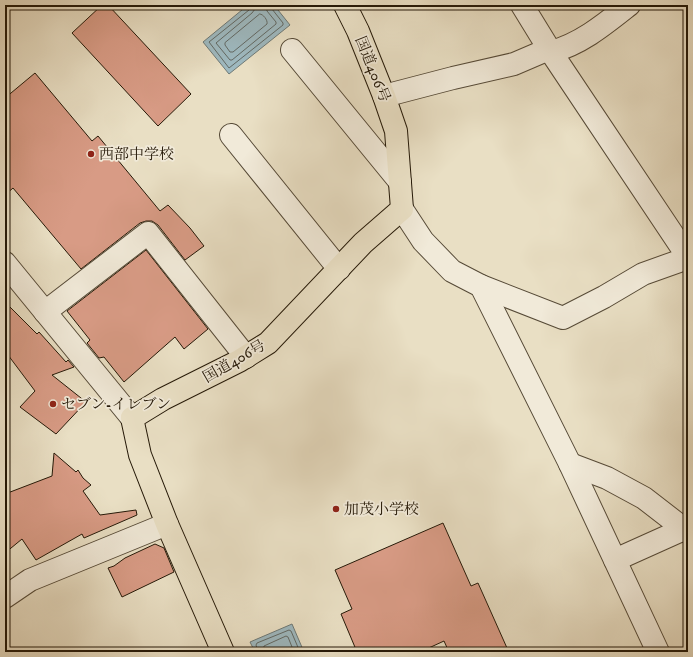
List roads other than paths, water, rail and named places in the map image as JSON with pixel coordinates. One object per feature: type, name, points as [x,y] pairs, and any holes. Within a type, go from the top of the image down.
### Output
[{"type":"highway","name":"国道406号","points":[[132,418],[163,398],[246,357],[268,343],[364,243],[402,209],[396,131],[384,96],[358,31],[345,5]]},
{"type":"highway","points":[[132,418],[140,455],[167,524],[223,652]]},
{"type":"street","points":[[402,209],[422,241],[452,271],[481,286],[563,318],[604,297],[643,274],[688,258],[550,51],[522,5]]},
{"type":"street","points":[[384,96],[514,64],[550,51],[562,49],[592,33],[629,5]]},
{"type":"street","points":[[292,50],[400,182]]},
{"type":"street","points":[[231,135],[339,269]]},
{"type":"street","points":[[45,312],[148,233],[246,357]]},
{"type":"street","points":[[5,263],[132,418]]},
{"type":"street","points":[[481,286],[570,464],[658,652]]},
{"type":"street","points":[[570,464],[607,478],[638,495],[686,530]]},
{"type":"street","points":[[5,597],[30,580],[167,524]]},
{"type":"street","points":[[615,560],[686,530]]},
{"type":"water","points":[[248,5],[274,5],[290,25],[229,74],[203,42]]},
{"type":"water","points":[[292,624],[304,652],[255,652],[250,642]]},
{"type":"place","name":"西部中学校","points":[[91,154]]},
{"type":"place","name":"セブン-イレブン","points":[[53,404]]},
{"type":"place","name":"加茂小学校","points":[[336,509]]}]
